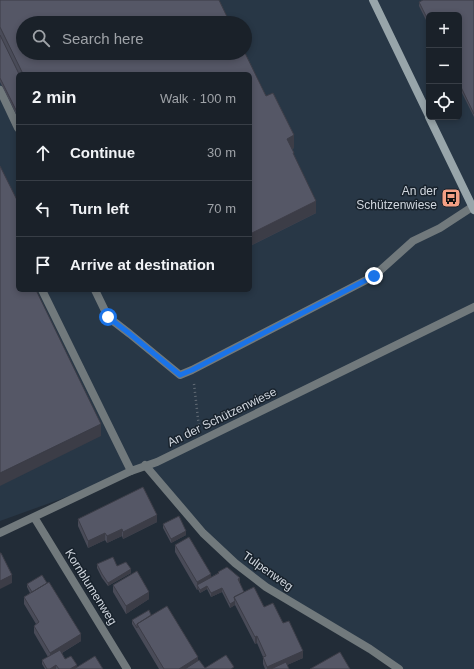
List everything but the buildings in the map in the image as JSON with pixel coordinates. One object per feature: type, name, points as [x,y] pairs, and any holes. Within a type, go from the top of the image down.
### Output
[{"type":"main road","points":[[373,0],[426,111]]},
{"type":"main road","points":[[430,120],[473,208]]},
{"type":"street","points":[[0,90],[16,124]]},
{"type":"street","points":[[96,292],[108,317],[180,375],[374,276],[413,242],[473,208]]},
{"type":"street","points":[[43,292],[131,471]]},
{"type":"street","name":"An der Schützenwiese","points":[[0,533],[131,471],[157,462],[474,307]]},
{"type":"street","name":"Tulpenweg","points":[[145,465],[203,533],[235,563],[266,587],[370,649],[399,669]]},
{"type":"street","name":"Kornblumenweg","points":[[34,517],[127,669]]},
{"type":"path","points":[[192,370],[201,440]]},
{"type":"shaded area","points":[[0,0],[474,0],[474,669],[400,669],[264,583],[238,564],[147,468],[0,521]]},
{"type":"place","name":"An der Schützenwiese","points":[[451,198]]},
{"type":"route","points":[[108,317],[180,375],[374,276]]}]
